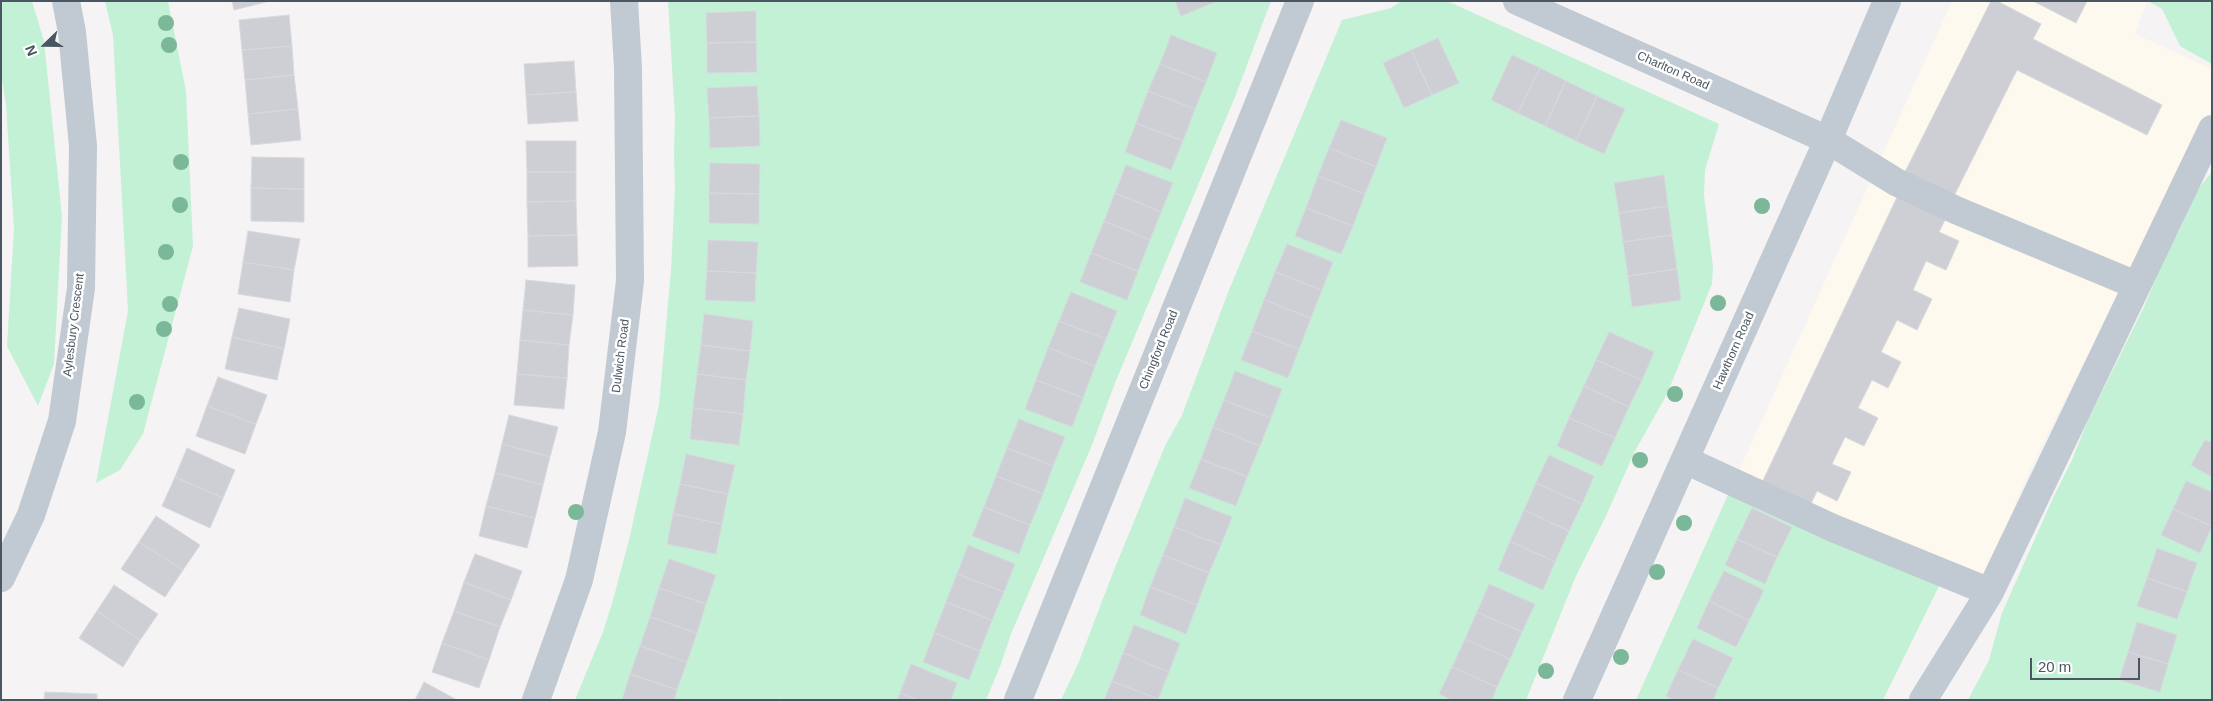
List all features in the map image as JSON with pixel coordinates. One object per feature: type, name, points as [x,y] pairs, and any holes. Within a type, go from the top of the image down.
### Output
[{"type":"street","name":"Aylesbury Crescent","points":[[1,578],[31,515],[62,421],[81,288],[83,146],[72,32],[66,1]]},
{"type":"street","name":"Dulwich Road","points":[[536,700],[579,580],[612,432],[630,280],[628,68],[624,1]]},
{"type":"street","name":"Chingford Road","points":[[1018,700],[1300,1]]},
{"type":"street","name":"Charlton Road","points":[[1517,1],[1828,140],[1896,182],[1958,211],[2136,285]]},
{"type":"street","name":"Hawthorn Road","points":[[1577,700],[1828,140],[1887,1]]},
{"type":"street","points":[[1922,700],[1990,592],[2212,129]]},
{"type":"street","points":[[1685,460],[1833,528],[1990,592]]},
{"type":"shaded area","points":[[1952,1],[2147,1],[2135,34],[2212,69],[2212,109],[2031,467],[1984,577],[1732,486]]},
{"type":"green space","points":[[1,1],[32,1],[44,41],[62,216],[54,364],[38,406],[7,346],[14,229],[6,105],[1,74]]},
{"type":"green space","points":[[105,1],[168,1],[186,91],[193,246],[143,434],[120,470],[96,483],[128,311],[113,35]]},
{"type":"green space","points":[[668,1],[1271,1],[1235,97],[1115,383],[1092,445],[1011,634],[986,700],[780,700],[780,696],[779,700],[575,700],[603,632],[613,600],[629,540],[659,405],[671,270],[675,189],[675,118]]},
{"type":"green space","points":[[1401,1],[1447,1],[1719,124],[1705,170],[1704,195],[1713,267],[1712,284],[1667,394],[1635,451],[1576,576],[1526,700],[1061,700],[1078,664],[1165,446],[1182,415],[1229,290],[1342,20],[1391,8]]},
{"type":"green space","points":[[2148,1],[2212,1],[2212,64],[2180,46],[2162,9]]},
{"type":"green space","points":[[2212,172],[2212,700],[1968,700],[1989,660],[2002,613],[2072,460],[2088,420],[2144,307],[2162,263],[2198,189]]},
{"type":"green space","points":[[1732,486],[1941,582],[1883,700],[1636,700]]},
{"type":"building","points":[[232,1],[270,1],[234,10]]},
{"type":"building","points":[[1175,1],[1217,1],[1181,16]]},
{"type":"building","points":[[1991,1],[1997,1],[2041,24],[2033,39],[2162,105],[2147,135],[2017,70],[1952,200],[1903,176]]},
{"type":"building","points":[[2033,1],[2087,1],[2076,23]]},
{"type":"building","points":[[756,11],[756,42],[707,43],[706,13]]},
{"type":"building","points":[[289,15],[292,46],[242,50],[239,20]]},
{"type":"building","points":[[1171,35],[1217,53],[1206,82],[1160,64]]},
{"type":"building","points":[[1438,38],[1459,83],[1432,95],[1411,50]]},
{"type":"building","points":[[756,42],[757,72],[707,73],[707,43]]},
{"type":"building","points":[[292,46],[294,75],[245,80],[242,50]]},
{"type":"building","points":[[1411,50],[1432,95],[1404,108],[1383,63]]},
{"type":"building","points":[[1512,55],[1540,68],[1518,113],[1491,100]]},
{"type":"building","points":[[574,61],[576,92],[526,95],[524,64]]},
{"type":"building","points":[[1160,64],[1206,82],[1195,109],[1148,91]]},
{"type":"building","points":[[1540,68],[1566,81],[1545,126],[1518,113]]},
{"type":"building","points":[[294,75],[298,109],[248,114],[245,80]]},
{"type":"building","points":[[1566,81],[1597,96],[1576,141],[1545,126]]},
{"type":"building","points":[[757,86],[759,116],[709,118],[707,88]]},
{"type":"building","points":[[1148,91],[1195,109],[1183,141],[1136,123]]},
{"type":"building","points":[[576,92],[578,121],[528,124],[526,95]]},
{"type":"building","points":[[1597,96],[1625,109],[1604,154],[1576,141]]},
{"type":"building","points":[[298,109],[301,140],[251,145],[248,114]]},
{"type":"building","points":[[759,116],[760,146],[710,148],[709,118]]},
{"type":"building","points":[[1341,120],[1387,138],[1376,167],[1329,148]]},
{"type":"building","points":[[1136,123],[1183,141],[1171,170],[1125,152]]},
{"type":"building","points":[[526,141],[576,141],[576,172],[527,172]]},
{"type":"building","points":[[1329,148],[1376,167],[1365,194],[1318,176]]},
{"type":"building","points":[[252,157],[304,158],[304,189],[251,188]]},
{"type":"building","points":[[710,163],[760,164],[759,194],[709,193]]},
{"type":"building","points":[[1126,165],[1173,183],[1161,212],[1115,193]]},
{"type":"building","points":[[527,172],[576,172],[576,201],[527,202]]},
{"type":"building","points":[[1664,175],[1668,206],[1619,213],[1614,183]]},
{"type":"building","points":[[1318,176],[1365,194],[1353,226],[1306,208]]},
{"type":"building","points":[[251,188],[304,189],[304,222],[251,221]]},
{"type":"building","points":[[709,193],[759,194],[759,224],[709,223]]},
{"type":"building","points":[[1115,193],[1161,212],[1150,240],[1104,221]]},
{"type":"building","points":[[1899,193],[1947,216],[1939,232],[1959,241],[1946,270],[1926,261],[1913,290],[1932,299],[1917,330],[1897,320],[1881,352],[1901,362],[1888,388],[1872,380],[1858,408],[1878,418],[1864,446],[1845,437],[1832,464],[1851,472],[1837,501],[1817,491],[1807,512],[1759,489]]},
{"type":"building","points":[[576,201],[577,235],[528,236],[527,202]]},
{"type":"building","points":[[1668,206],[1672,235],[1623,242],[1619,213]]},
{"type":"building","points":[[1306,208],[1353,226],[1341,254],[1295,236]]},
{"type":"building","points":[[1104,221],[1150,240],[1138,271],[1091,253]]},
{"type":"building","points":[[248,231],[300,239],[294,270],[243,262]]},
{"type":"building","points":[[577,235],[578,266],[528,267],[528,236]]},
{"type":"building","points":[[1672,235],[1677,269],[1628,276],[1623,242]]},
{"type":"building","points":[[708,240],[758,242],[756,273],[707,271]]},
{"type":"building","points":[[1287,244],[1333,262],[1322,290],[1275,272]]},
{"type":"building","points":[[1091,253],[1138,271],[1127,300],[1080,282]]},
{"type":"building","points":[[243,262],[294,270],[290,302],[238,294]]},
{"type":"building","points":[[1677,269],[1681,300],[1632,307],[1628,276]]},
{"type":"building","points":[[707,271],[756,273],[755,302],[705,300]]},
{"type":"building","points":[[1275,272],[1322,290],[1311,318],[1264,300]]},
{"type":"building","points":[[526,280],[575,285],[573,315],[523,310]]},
{"type":"building","points":[[1071,292],[1117,311],[1106,339],[1059,321]]},
{"type":"building","points":[[1264,300],[1311,318],[1299,349],[1252,331]]},
{"type":"building","points":[[239,308],[290,319],[284,349],[232,337]]},
{"type":"building","points":[[523,310],[573,315],[569,345],[520,340]]},
{"type":"building","points":[[704,314],[753,321],[750,351],[701,345]]},
{"type":"building","points":[[1059,321],[1106,339],[1095,366],[1048,348]]},
{"type":"building","points":[[1252,331],[1299,349],[1288,378],[1241,360]]},
{"type":"building","points":[[1609,332],[1654,352],[1642,380],[1596,360]]},
{"type":"building","points":[[232,337],[284,349],[277,380],[225,369]]},
{"type":"building","points":[[520,340],[569,345],[567,378],[517,374]]},
{"type":"building","points":[[701,345],[750,351],[746,380],[697,374]]},
{"type":"building","points":[[1048,348],[1095,366],[1083,398],[1036,380]]},
{"type":"building","points":[[1596,360],[1642,380],[1629,407],[1584,386]]},
{"type":"building","points":[[1235,371],[1282,389],[1271,418],[1224,400]]},
{"type":"building","points":[[517,374],[567,378],[564,409],[514,405]]},
{"type":"building","points":[[697,374],[746,380],[743,414],[693,408]]},
{"type":"building","points":[[218,377],[267,395],[256,424],[207,406]]},
{"type":"building","points":[[1036,380],[1083,398],[1072,427],[1025,409]]},
{"type":"building","points":[[1584,386],[1629,407],[1615,438],[1569,418]]},
{"type":"building","points":[[1224,400],[1271,418],[1260,446],[1213,427]]},
{"type":"building","points":[[207,406],[256,424],[245,454],[196,436]]},
{"type":"building","points":[[693,408],[743,414],[739,445],[690,439]]},
{"type":"building","points":[[509,415],[558,427],[550,457],[502,444]]},
{"type":"building","points":[[1569,418],[1615,438],[1602,466],[1557,446]]},
{"type":"building","points":[[1019,419],[1065,437],[1053,466],[1007,448]]},
{"type":"building","points":[[1213,427],[1260,446],[1247,477],[1201,459]]},
{"type":"building","points":[[2205,440],[2212,443],[2212,477],[2191,465]]},
{"type":"building","points":[[502,444],[550,457],[543,485],[495,473]]},
{"type":"building","points":[[187,448],[235,470],[223,498],[175,477]]},
{"type":"building","points":[[1007,448],[1053,466],[1043,494],[996,476]]},
{"type":"building","points":[[686,454],[735,465],[728,494],[680,484]]},
{"type":"building","points":[[1549,455],[1594,476],[1582,504],[1536,483]]},
{"type":"building","points":[[1201,459],[1247,477],[1236,506],[1189,488]]},
{"type":"building","points":[[495,473],[543,485],[535,518],[486,506]]},
{"type":"building","points":[[996,476],[1043,494],[1030,525],[984,507]]},
{"type":"building","points":[[175,477],[223,498],[210,528],[162,506]]},
{"type":"building","points":[[2186,481],[2212,492],[2212,526],[2173,509]]},
{"type":"building","points":[[1536,483],[1582,504],[1569,531],[1524,510]]},
{"type":"building","points":[[680,484],[728,494],[722,524],[673,514]]},
{"type":"building","points":[[1185,498],[1232,517],[1221,545],[1174,527]]},
{"type":"building","points":[[486,506],[535,518],[527,548],[479,536]]},
{"type":"building","points":[[984,507],[1030,525],[1019,554],[972,536]]},
{"type":"building","points":[[1752,508],[1792,527],[1777,557],[1737,539]]},
{"type":"building","points":[[2173,509],[2212,526],[2200,553],[2161,535]]},
{"type":"building","points":[[1524,510],[1569,531],[1555,562],[1510,541]]},
{"type":"building","points":[[673,514],[722,524],[716,554],[667,544]]},
{"type":"building","points":[[156,516],[200,545],[183,570],[139,542]]},
{"type":"building","points":[[1174,527],[1221,545],[1209,573],[1163,555]]},
{"type":"building","points":[[1737,539],[1777,557],[1765,584],[1725,565]]},
{"type":"building","points":[[1510,541],[1555,562],[1543,590],[1498,570]]},
{"type":"building","points":[[139,542],[183,570],[165,597],[121,569]]},
{"type":"building","points":[[968,545],[1015,564],[1004,592],[957,574]]},
{"type":"building","points":[[2157,548],[2197,563],[2187,592],[2147,578]]},
{"type":"building","points":[[475,554],[522,571],[511,600],[464,582]]},
{"type":"building","points":[[1163,555],[1209,573],[1197,605],[1150,587]]},
{"type":"building","points":[[669,559],[716,575],[706,604],[659,588]]},
{"type":"building","points":[[1724,571],[1764,590],[1749,621],[1709,601]]},
{"type":"building","points":[[957,574],[1004,592],[992,620],[946,602]]},
{"type":"building","points":[[2147,578],[2187,592],[2177,619],[2137,606]]},
{"type":"building","points":[[464,582],[511,600],[500,627],[454,611]]},
{"type":"building","points":[[1489,584],[1535,604],[1522,632],[1477,612]]},
{"type":"building","points":[[114,585],[158,614],[140,640],[97,611]]},
{"type":"building","points":[[1150,587],[1197,605],[1186,634],[1140,615]]},
{"type":"building","points":[[659,588],[706,604],[697,633],[650,617]]},
{"type":"building","points":[[1709,601],[1749,621],[1736,647],[1697,628]]},
{"type":"building","points":[[946,602],[992,620],[980,651],[934,633]]},
{"type":"building","points":[[97,611],[140,640],[123,667],[79,638]]},
{"type":"building","points":[[454,611],[500,627],[489,660],[442,643]]},
{"type":"building","points":[[1477,612],[1522,632],[1510,659],[1465,639]]},
{"type":"building","points":[[650,617],[697,633],[687,662],[640,646]]},
{"type":"building","points":[[2137,622],[2177,635],[2168,664],[2128,652]]},
{"type":"building","points":[[1134,625],[1180,643],[1169,672],[1123,653]]},
{"type":"building","points":[[934,633],[980,651],[969,680],[923,662]]},
{"type":"building","points":[[1465,639],[1510,659],[1497,687],[1452,667]]},
{"type":"building","points":[[1693,639],[1733,658],[1718,688],[1678,670]]},
{"type":"building","points":[[442,643],[489,660],[479,688],[432,672]]},
{"type":"building","points":[[640,646],[687,662],[677,690],[630,674]]},
{"type":"building","points":[[2128,652],[2168,664],[2160,692],[2119,680]]},
{"type":"building","points":[[1123,653],[1169,672],[1158,699],[1112,681]]},
{"type":"building","points":[[911,664],[957,683],[951,700],[917,700],[900,693]]},
{"type":"building","points":[[1452,667],[1497,687],[1492,700],[1452,700],[1439,694]]},
{"type":"building","points":[[1678,670],[1718,688],[1713,700],[1674,700],[1666,696]]},
{"type":"building","points":[[630,674],[677,690],[674,700],[622,700]]},
{"type":"building","points":[[1112,681],[1158,699],[1158,700],[1104,700]]},
{"type":"building","points":[[424,682],[457,700],[415,700]]},
{"type":"building","points":[[45,692],[97,694],[97,700],[44,700]]},
{"type":"building","points":[[900,693],[917,700],[897,700]]}]
